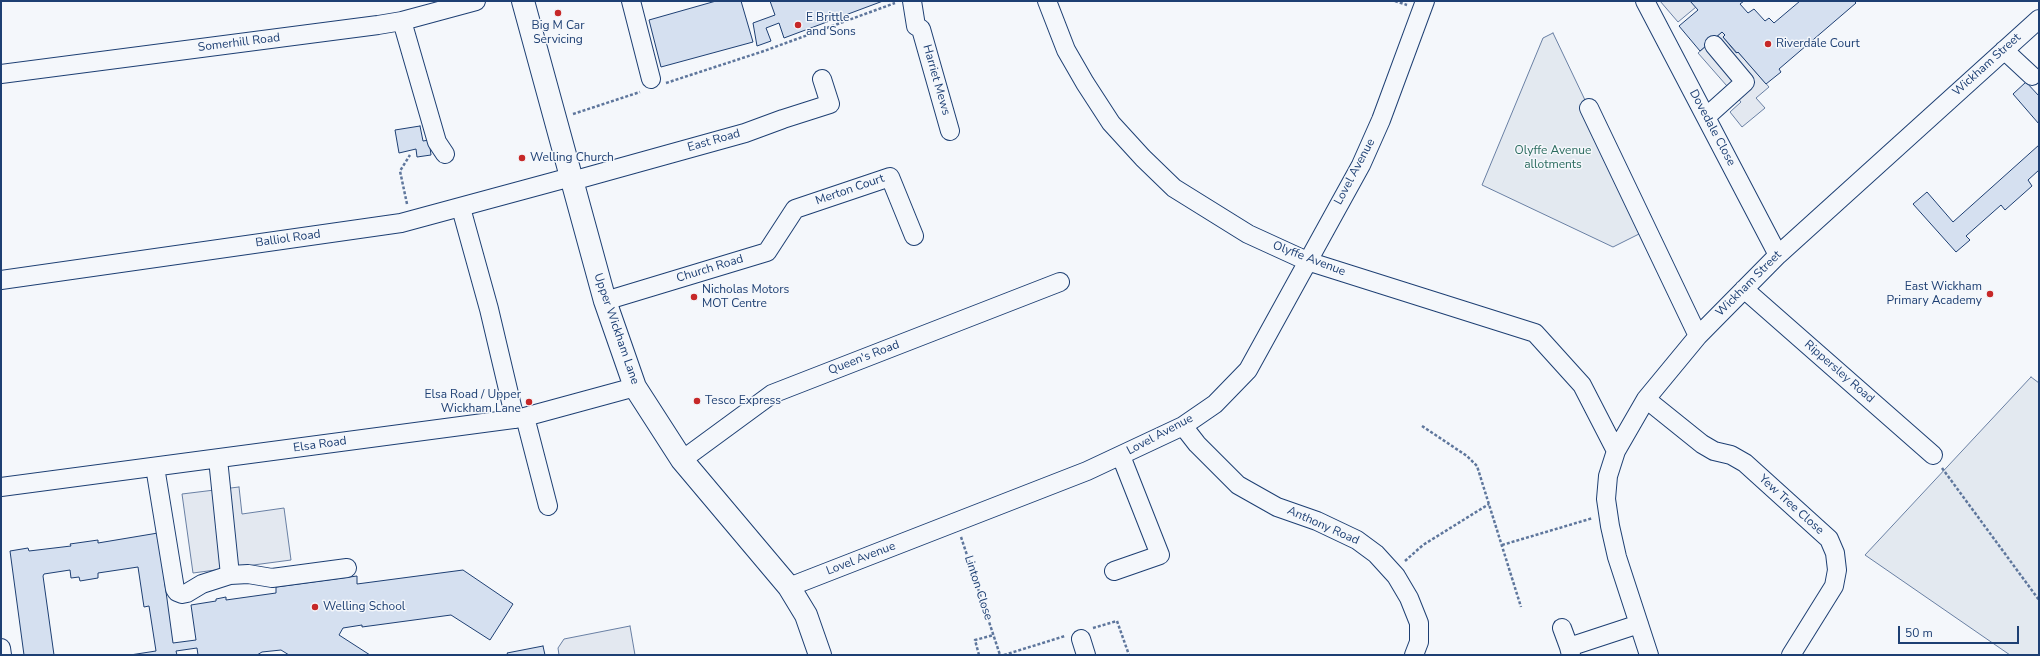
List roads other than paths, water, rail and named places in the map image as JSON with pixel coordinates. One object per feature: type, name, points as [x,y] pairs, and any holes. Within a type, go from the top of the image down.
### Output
[{"type":"main road","name":"Upper Wickham Lane","points":[[523,1],[605,301],[635,387],[682,460],[789,587],[806,615],[820,655]]},
{"type":"street","name":"Somerhill Road","points":[[1,74],[402,21],[476,1]]},
{"type":"street","points":[[631,1],[652,85]]},
{"type":"street","name":"Olyffe Avenue","points":[[1047,1],[1066,50],[1111,123],[1143,158],[1174,188],[1206,210],[1248,234],[1307,261],[1535,333],[1582,385],[1616,451]]},
{"type":"street","name":"Lovel Avenue","points":[[789,587],[1121,456],[1183,426],[1215,404],[1248,370],[1360,165],[1382,120],[1425,1]]},
{"type":"street","name":"Dovedale Close","points":[[1645,1],[1778,255]]},
{"type":"street","name":"Harriet Mews","points":[[905,2],[916,26],[921,29],[950,131]]},
{"type":"street","name":"Wickham Street","points":[[1649,655],[1617,557],[1606,499],[1608,476],[1616,451],[1646,399],[1698,336],[1778,255],[2039,19]]},
{"type":"street","points":[[402,21],[437,142],[445,154]]},
{"type":"street","points":[[1706,117],[1745,82],[1714,45]]},
{"type":"street","points":[[2004,50],[2032,76]]},
{"type":"street","name":"East Road","points":[[572,179],[745,133],[782,118],[830,104],[822,79]]},
{"type":"street","points":[[1589,108],[1698,336]]},
{"type":"street","name":"Merton Court","points":[[795,209],[890,176],[914,236]]},
{"type":"street","name":"Balliol Road","points":[[1,280],[411,220],[572,179]]},
{"type":"street","points":[[462,208],[520,418],[548,506]]},
{"type":"street","name":"Church Road","points":[[605,301],[767,252],[795,209]]},
{"type":"street","name":"Queen's Road","points":[[682,460],[772,394],[1060,282]]},
{"type":"street","name":"Rippersley Road","points":[[1744,289],[1933,455]]},
{"type":"street","name":"Elsa Road","points":[[1,487],[520,418],[635,387]]},
{"type":"street","name":"Yew Tree Close","points":[[1646,399],[1702,444],[1714,451],[1731,455],[1745,463],[1829,539],[1835,554],[1837,570],[1834,586],[1791,655]]},
{"type":"street","name":"Anthony Road","points":[[1183,426],[1197,444],[1238,485],[1277,507],[1317,521],[1357,540],[1376,554],[1396,576],[1409,598],[1419,623],[1419,642],[1414,655]]},
{"type":"street","points":[[1114,571],[1160,555],[1121,456]]},
{"type":"street","points":[[218,458],[230,575]]},
{"type":"street","points":[[155,467],[175,589],[182,594],[187,593],[202,584],[230,575],[248,574],[272,578],[347,568]]},
{"type":"street","points":[[1562,628],[1570,651],[1638,624]]},
{"type":"street","points":[[1,648],[2,655]]},
{"type":"place","name":"Big M Car Servicing","points":[[558,13]]},
{"type":"place","name":"E Brittle and Sons","points":[[798,25]]},
{"type":"place","name":"Riverdale Court","points":[[1768,44]]},
{"type":"place","name":"Welling Church","points":[[522,158]]},
{"type":"place","name":"East Wickham Primary Academy","points":[[1990,294]]},
{"type":"place","name":"Nicholas Motors MOT Centre","points":[[694,297]]},
{"type":"place","name":"Tesco Express","points":[[697,401]]},
{"type":"place","name":"Elsa Road / Upper Wickham Lane","points":[[529,402]]},
{"type":"place","name":"Welling School","points":[[315,607]]},
{"type":"park label","name":"Olyffe Avenue allotments","points":[[1553,158]]}]
